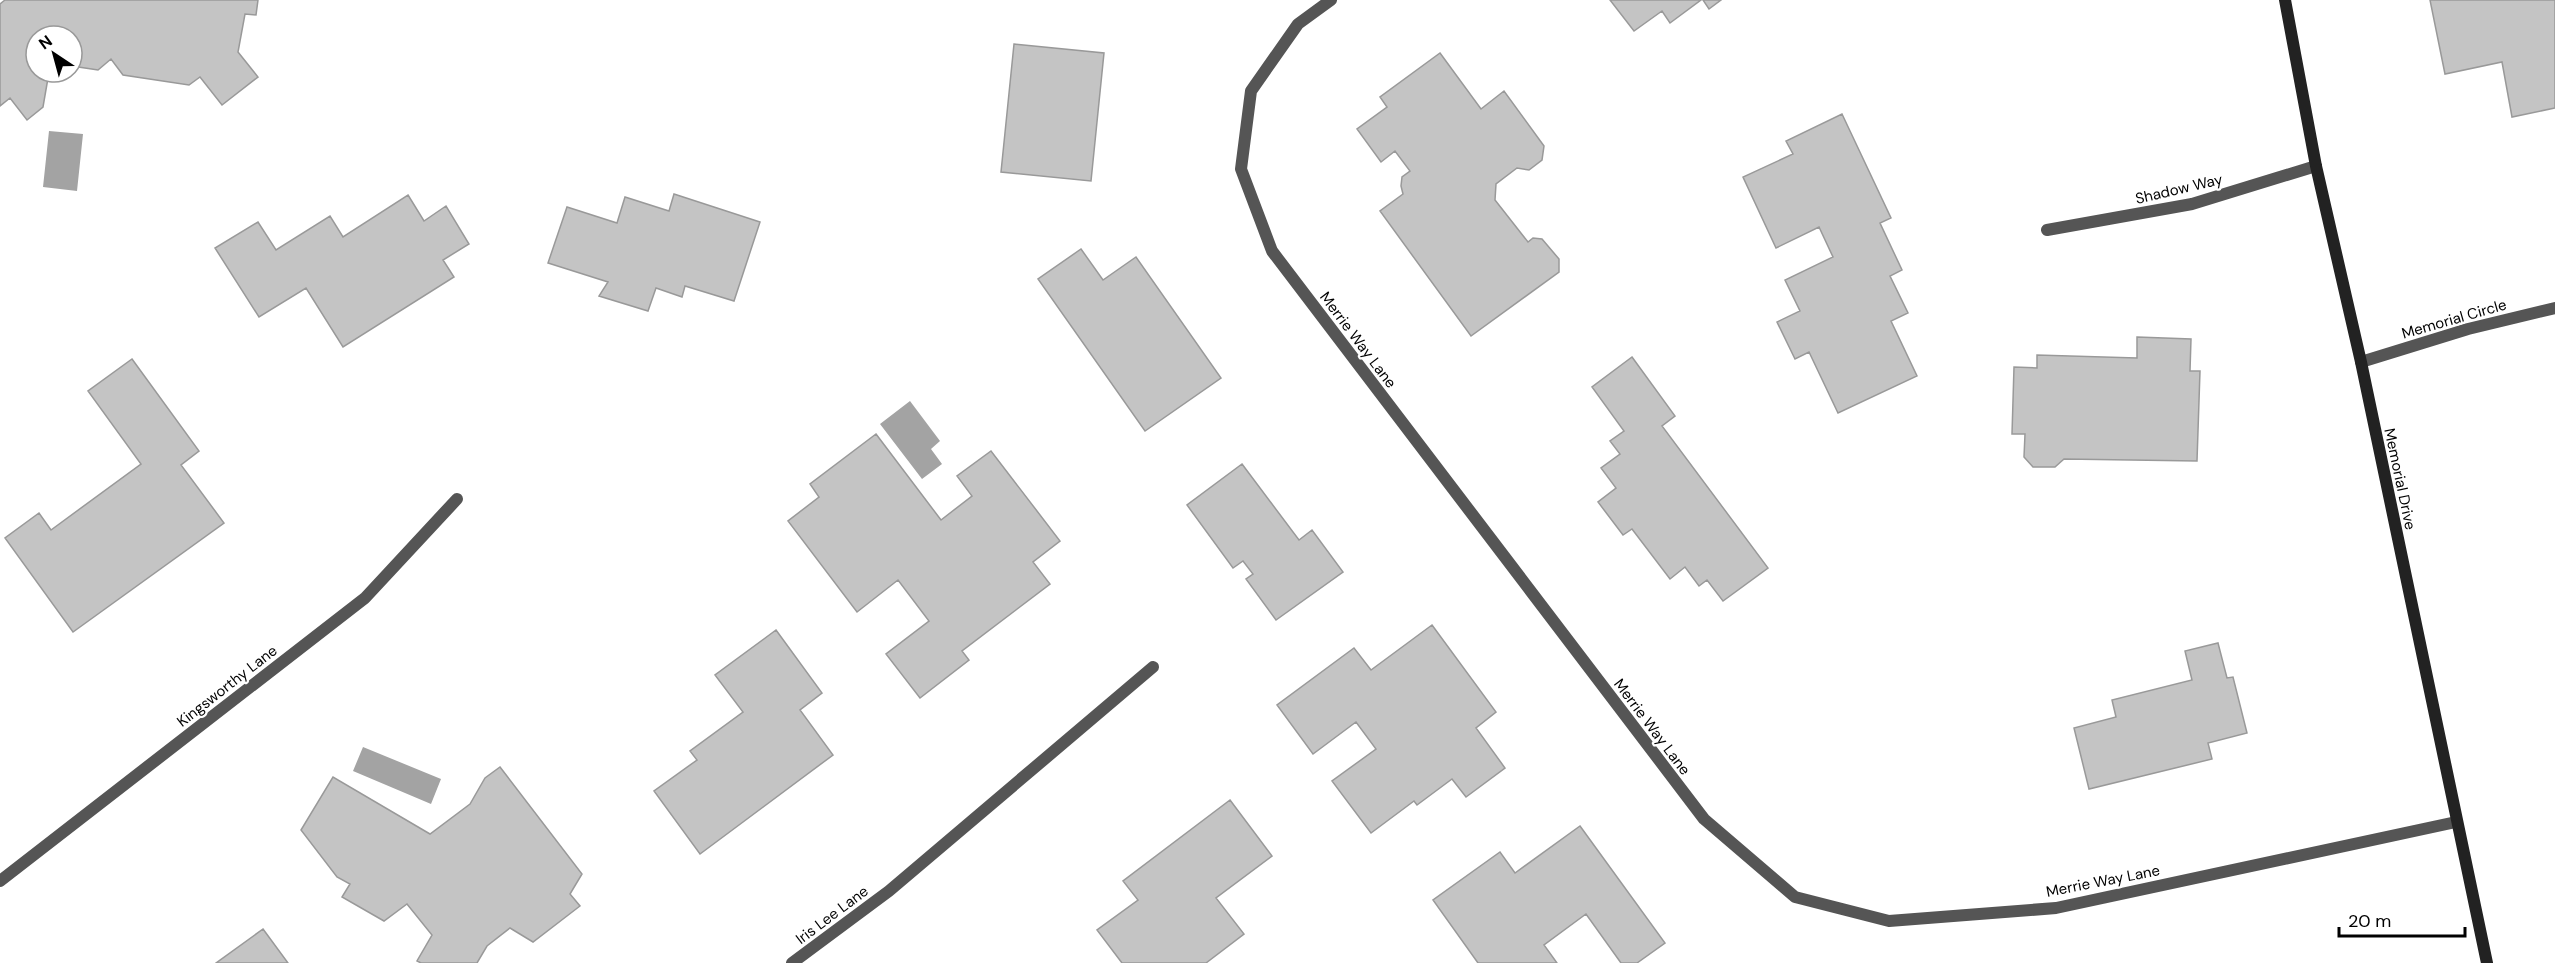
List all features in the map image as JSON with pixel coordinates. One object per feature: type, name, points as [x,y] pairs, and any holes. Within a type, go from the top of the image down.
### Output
[{"type":"street","name":"Merrie Way Lane","points":[[1331,0],[1298,24],[1251,91],[1241,169],[1272,251],[1704,819],[1795,897],[1889,921],[2056,908],[2456,822]]},
{"type":"street","name":"Memorial Drive","points":[[2285,0],[2316,166],[2361,363],[2487,963]]},
{"type":"street","name":"Shadow Way","points":[[2047,230],[2192,204],[2316,166]]},
{"type":"street","name":"Memorial Circle","points":[[2361,363],[2468,329],[2555,308]]},
{"type":"street","name":"Kingsworthy Lane","points":[[0,881],[365,598],[457,499]]},
{"type":"street","name":"Iris Lee Lane","points":[[792,963],[889,891],[1153,667]]},
{"type":"shaded area","points":[[49,131],[83,134],[77,191],[43,187]]},
{"type":"shaded area","points":[[910,401],[940,441],[931,449],[942,464],[922,479],[880,424]]},
{"type":"shaded area","points":[[363,747],[441,779],[431,804],[353,771]]},
{"type":"building","points":[[5,0],[258,0],[256,15],[245,14],[238,52],[258,77],[222,105],[200,77],[189,85],[123,75],[111,59],[98,70],[84,68],[84,24],[24,24],[24,84],[47,84],[43,107],[27,120],[10,98],[0,106],[0,4]]},
{"type":"building","points":[[1610,0],[1701,0],[1670,23],[1662,11],[1634,31]]},
{"type":"building","points":[[1703,0],[1721,0],[1709,9]]},
{"type":"building","points":[[2430,0],[2555,0],[2555,108],[2512,117],[2502,62],[2445,74]]},
{"type":"building","points":[[1014,44],[1104,53],[1091,181],[1001,172]]},
{"type":"building","points":[[1440,53],[1481,109],[1504,91],[1544,146],[1542,160],[1529,170],[1517,168],[1496,184],[1495,200],[1528,242],[1533,238],[1542,239],[1559,259],[1559,272],[1471,336],[1380,211],[1403,194],[1402,177],[1410,171],[1395,151],[1381,162],[1357,129],[1387,107],[1380,97]]},
{"type":"building","points":[[1842,114],[1891,218],[1880,223],[1902,270],[1890,276],[1908,313],[1891,321],[1917,376],[1838,413],[1809,352],[1795,359],[1777,322],[1800,311],[1785,280],[1833,257],[1819,227],[1776,248],[1743,177],[1793,154],[1786,141]]},
{"type":"building","points":[[674,194],[760,222],[734,301],[685,286],[682,297],[656,288],[648,311],[599,296],[608,282],[548,263],[567,207],[617,223],[625,197],[669,211]]},
{"type":"building","points":[[408,195],[424,221],[446,206],[469,244],[443,260],[454,277],[343,347],[306,288],[259,317],[215,248],[258,222],[276,250],[330,216],[343,237]]},
{"type":"building","points":[[1081,249],[1103,280],[1136,257],[1221,378],[1145,431],[1038,279]]},
{"type":"building","points":[[2137,337],[2191,339],[2190,371],[2200,371],[2197,461],[2064,459],[2055,467],[2033,467],[2024,457],[2025,434],[2012,434],[2014,367],[2037,368],[2037,355],[2137,358]]},
{"type":"building","points":[[1632,357],[1675,416],[1662,426],[1768,568],[1723,601],[1707,580],[1699,586],[1685,567],[1670,579],[1632,529],[1623,535],[1598,502],[1616,488],[1601,468],[1620,454],[1610,441],[1624,431],[1592,387]]},
{"type":"building","points":[[132,359],[199,451],[181,465],[224,523],[73,632],[5,538],[39,513],[51,530],[141,464],[88,391]]},
{"type":"building","points":[[876,434],[941,520],[972,496],[957,476],[991,451],[1060,541],[1033,562],[1050,584],[962,651],[969,660],[920,698],[886,654],[929,621],[898,580],[857,612],[788,521],[819,497],[810,484]]},
{"type":"building","points":[[1242,464],[1299,540],[1312,530],[1343,572],[1276,620],[1246,579],[1253,574],[1243,561],[1233,568],[1187,505]]},
{"type":"building","points":[[1432,625],[1496,712],[1476,728],[1505,768],[1466,797],[1452,779],[1417,805],[1414,801],[1371,833],[1332,781],[1376,749],[1356,722],[1313,754],[1277,705],[1354,648],[1371,670]]},
{"type":"building","points":[[776,630],[822,693],[800,710],[833,755],[700,854],[654,791],[697,760],[690,751],[743,712],[715,675]]},
{"type":"building","points":[[2218,643],[2227,678],[2233,677],[2247,733],[2208,743],[2212,759],[2089,789],[2074,728],[2116,717],[2112,700],[2192,680],[2185,651]]},
{"type":"building","points":[[500,767],[582,874],[570,894],[580,906],[533,942],[510,928],[487,946],[477,963],[421,963],[417,961],[432,935],[407,904],[384,921],[342,897],[350,884],[337,877],[301,830],[333,777],[430,834],[470,804],[485,778]]},
{"type":"building","points":[[1230,800],[1272,856],[1216,898],[1244,934],[1206,963],[1122,963],[1097,930],[1138,900],[1123,881]]},
{"type":"building","points":[[1580,826],[1665,943],[1637,963],[1621,963],[1586,914],[1544,945],[1557,963],[1478,963],[1433,900],[1500,852],[1515,873]]},
{"type":"building","points":[[263,929],[288,963],[216,963]]}]
